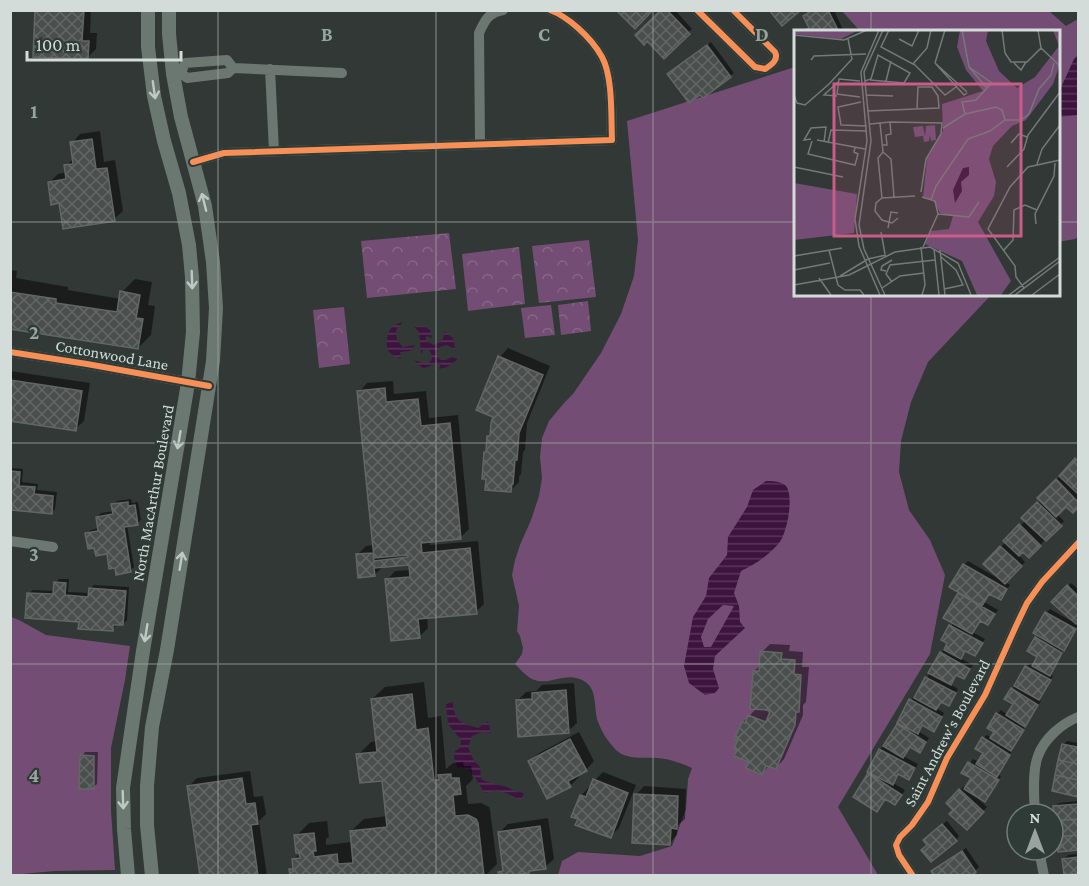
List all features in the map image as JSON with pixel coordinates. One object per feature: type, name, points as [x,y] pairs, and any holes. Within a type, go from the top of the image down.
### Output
[{"type":"main road","name":"North MacArthur Boulevard","points":[[128,876],[123,788],[188,383],[194,332],[189,245],[179,193],[154,96],[148,47],[148,10]]},
{"type":"main road","points":[[152,876],[147,825],[147,786],[152,727],[169,640],[209,386],[216,308],[213,262],[205,206],[181,117],[177,74],[169,34],[170,10]]},
{"type":"street","points":[[480,144],[479,33],[485,18],[503,10]]},
{"type":"street","points":[[193,162],[224,153],[612,140],[608,81],[602,57],[582,32],[567,19],[550,10]]},
{"type":"street","points":[[697,10],[755,67],[765,69],[772,65],[776,60],[775,52],[733,10]]},
{"type":"street","points":[[177,74],[187,78],[228,73],[233,68],[342,73]]},
{"type":"street","points":[[270,69],[274,151]]},
{"type":"street","name":"Cottonwood Lane","points":[[10,352],[209,386]]},
{"type":"street","points":[[10,541],[53,547]]},
{"type":"street","name":"Saint Andrew's Boulevard","points":[[913,876],[899,855],[896,845],[928,802],[947,758],[985,695],[1027,603],[1042,582],[1078,543]]},
{"type":"street","points":[[1035,802],[1037,757],[1048,738],[1069,721],[1078,717]]},
{"type":"green space","points":[[842,11],[1049,11],[1066,26],[1078,19],[1078,237],[1059,242],[1059,30],[859,30]]},
{"type":"green space","points":[[794,67],[794,296],[990,296],[928,362],[911,402],[901,441],[899,472],[909,510],[930,540],[945,575],[930,654],[838,807],[878,875],[558,875],[562,861],[578,852],[640,856],[672,846],[686,809],[688,779],[692,768],[666,759],[631,757],[621,754],[600,727],[593,694],[588,684],[569,677],[538,681],[532,679],[515,664],[523,648],[517,631],[519,606],[512,575],[520,545],[539,496],[542,478],[540,457],[542,438],[549,421],[573,394],[601,353],[621,314],[634,276],[638,240],[627,121]]},
{"type":"green space","points":[[449,233],[456,289],[367,298],[361,241]]},
{"type":"green space","points":[[589,240],[596,297],[539,303],[532,246]]},
{"type":"green space","points":[[519,247],[525,304],[468,311],[462,254]]},
{"type":"green space","points":[[588,301],[591,331],[561,335],[558,305]]},
{"type":"green space","points":[[551,305],[555,335],[525,338],[521,308]]},
{"type":"green space","points":[[344,307],[350,364],[319,368],[313,310]]},
{"type":"green space","points":[[11,617],[46,635],[130,646],[111,748],[111,810],[115,870],[54,871],[11,875]]},
{"type":"shaded area","points":[[1078,55],[1078,115],[1059,117],[1059,92]]},
{"type":"shaded area","points":[[403,322],[396,330],[397,340],[403,347],[415,345],[410,351],[400,352],[401,359],[387,350],[387,340],[391,328]]},
{"type":"shaded area","points":[[424,326],[430,330],[432,338],[426,336],[426,341],[434,345],[442,340],[444,331],[453,338],[456,351],[448,345],[438,348],[437,354],[440,360],[452,357],[458,359],[447,367],[439,369],[441,363],[423,368],[413,360],[429,363],[432,359],[428,349],[424,349],[421,354],[419,332],[414,327]]},
{"type":"shaded area","points":[[766,481],[785,485],[790,505],[787,523],[782,538],[775,548],[741,571],[734,593],[739,606],[740,622],[745,628],[715,656],[713,669],[719,688],[715,693],[705,695],[689,683],[684,666],[693,617],[706,596],[709,578],[727,555],[728,537],[747,507],[753,490]],"holes":[[[723,605],[734,606],[711,647],[704,647],[701,637],[708,619]]]},
{"type":"shaded area","points":[[453,702],[455,714],[463,723],[478,728],[488,721],[491,733],[482,732],[472,736],[468,747],[473,759],[480,767],[481,779],[521,792],[524,794],[520,800],[503,792],[485,793],[467,769],[457,767],[454,758],[455,751],[460,748],[461,740],[448,724],[446,704]]},
{"type":"building","points":[[35,10],[84,10],[82,41],[89,41],[88,59],[33,57]]},
{"type":"building","points":[[616,10],[653,10],[635,29]]},
{"type":"building","points":[[661,10],[667,10],[690,34],[664,59],[647,41],[644,45],[635,35]]},
{"type":"building","points":[[769,10],[801,10],[782,26]]},
{"type":"building","points":[[813,10],[828,10],[838,30],[806,30],[809,28],[803,16]]},
{"type":"building","points":[[707,45],[731,77],[703,98],[700,95],[689,103],[667,74]]},
{"type":"building","points":[[92,139],[96,169],[107,168],[115,221],[63,229],[59,203],[51,205],[48,182],[66,179],[64,165],[73,164],[70,142]]},
{"type":"building","points":[[120,291],[140,295],[136,318],[143,319],[138,349],[10,329],[10,292],[56,299],[56,303],[117,312]]},
{"type":"building","points":[[498,356],[543,375],[519,433],[511,492],[485,490],[486,479],[482,479],[484,452],[486,452],[487,436],[490,436],[493,417],[476,410]]},
{"type":"building","points":[[10,380],[82,391],[76,431],[10,421]]},
{"type":"building","points":[[385,388],[386,402],[418,399],[421,426],[450,423],[461,539],[421,543],[422,553],[470,548],[477,614],[418,619],[420,638],[391,641],[385,579],[410,577],[409,565],[374,568],[375,576],[358,578],[356,554],[373,553],[374,561],[408,557],[408,555],[374,558],[357,391]]},
{"type":"building","points":[[1075,458],[1078,461],[1077,493],[1059,476]]},
{"type":"building","points":[[10,471],[20,472],[19,486],[35,487],[34,494],[53,496],[52,514],[12,510],[10,507]]},
{"type":"building","points":[[1056,479],[1078,502],[1078,508],[1073,513],[1066,507],[1056,517],[1037,498]]},
{"type":"building","points":[[128,502],[128,506],[135,505],[138,525],[124,527],[131,572],[116,575],[115,568],[109,569],[107,554],[96,556],[94,548],[88,549],[85,533],[98,531],[96,517],[113,514],[111,504]]},
{"type":"building","points":[[1037,502],[1062,526],[1046,541],[1021,518]]},
{"type":"building","points":[[1019,524],[1041,546],[1029,558],[1023,552],[1019,556],[1003,541]]},
{"type":"building","points":[[1000,546],[1022,566],[1005,584],[983,564]]},
{"type":"building","points":[[963,564],[1007,589],[1001,600],[989,594],[982,606],[949,587]]},
{"type":"building","points":[[54,582],[66,583],[65,595],[88,597],[89,588],[126,591],[123,625],[113,625],[113,631],[78,629],[79,622],[25,618],[27,593],[53,594]]},
{"type":"building","points":[[1067,585],[1078,596],[1078,622],[1076,624],[1051,602]]},
{"type":"building","points":[[958,593],[995,614],[988,625],[980,621],[972,634],[943,618]]},
{"type":"building","points":[[1045,612],[1076,629],[1064,651],[1033,633]]},
{"type":"building","points":[[949,625],[983,643],[975,656],[965,651],[961,659],[944,650],[947,643],[941,640]]},
{"type":"building","points":[[1035,637],[1062,653],[1050,676],[1032,666],[1037,657],[1027,651]]},
{"type":"building","points":[[760,651],[782,653],[781,659],[795,660],[794,674],[801,675],[799,712],[796,712],[795,725],[776,769],[766,766],[762,775],[746,768],[749,762],[734,756],[737,750],[734,748],[738,740],[734,739],[742,722],[745,723],[748,715],[766,722],[770,710],[750,709],[753,671],[759,671]]},
{"type":"building","points":[[940,652],[970,669],[964,679],[956,675],[951,685],[928,673]]},
{"type":"building","points":[[1025,666],[1051,680],[1039,700],[1014,686]]},
{"type":"building","points":[[925,677],[956,693],[949,706],[941,702],[936,710],[914,698]]},
{"type":"building","points":[[1011,688],[1038,705],[1025,727],[1006,715],[1013,704],[1004,699]]},
{"type":"building","points":[[566,690],[569,733],[518,737],[516,700],[532,699],[532,693]]},
{"type":"building","points":[[412,694],[416,730],[428,728],[434,780],[439,780],[438,775],[451,774],[451,778],[459,778],[461,794],[453,795],[455,816],[468,815],[476,819],[478,823],[484,876],[290,876],[289,869],[293,869],[292,859],[300,858],[299,853],[296,853],[294,835],[314,833],[316,851],[313,851],[314,857],[337,854],[338,864],[353,863],[350,831],[387,827],[382,781],[360,783],[356,754],[377,752],[371,699]]},
{"type":"building","points":[[909,699],[942,717],[934,732],[922,725],[918,734],[897,723]]},
{"type":"building","points":[[996,713],[1024,730],[1011,751],[990,738],[994,732],[987,728]]},
{"type":"building","points":[[897,724],[926,742],[920,753],[910,747],[903,758],[883,746]]},
{"type":"building","points":[[982,737],[1010,755],[997,777],[976,764],[983,753],[975,749]]},
{"type":"building","points":[[570,739],[587,771],[568,781],[571,787],[547,799],[528,761]]},
{"type":"building","points":[[1062,744],[1078,747],[1078,764],[1058,760]]},
{"type":"building","points":[[879,749],[915,768],[909,780],[898,774],[893,785],[867,772]]},
{"type":"building","points":[[80,755],[94,756],[94,789],[79,789]]},
{"type":"building","points":[[1058,760],[1078,764],[1078,780],[1055,775]]},
{"type":"building","points":[[968,762],[999,780],[985,802],[964,789],[971,778],[961,773]]},
{"type":"building","points":[[868,773],[902,795],[895,805],[885,799],[877,812],[853,797]]},
{"type":"building","points":[[1055,775],[1078,780],[1078,797],[1052,791]]},
{"type":"building","points":[[242,778],[246,804],[255,803],[258,824],[251,825],[258,876],[200,876],[187,786]]},
{"type":"building","points":[[593,779],[628,793],[611,838],[575,825],[578,819],[571,817],[580,795],[586,797]]},
{"type":"building","points":[[959,789],[984,812],[967,830],[949,814],[953,810],[946,803]]},
{"type":"building","points":[[634,794],[678,796],[677,829],[671,828],[670,845],[632,843]]},
{"type":"building","points":[[1078,804],[1078,819],[1065,820],[1065,805]]},
{"type":"building","points":[[1078,819],[1078,835],[1065,836],[1065,820]]},
{"type":"building","points":[[942,824],[957,841],[931,862],[921,850],[927,845],[923,840]]},
{"type":"building","points":[[540,826],[546,869],[529,871],[521,876],[499,876],[498,872],[503,871],[498,832]]},
{"type":"building","points":[[1078,835],[1078,850],[1065,851],[1065,836]]},
{"type":"building","points":[[962,851],[976,872],[971,876],[934,876],[931,871]]},
{"type":"building","points":[[1078,857],[1078,873],[1064,875],[1062,862],[1065,862],[1065,859]]},
{"type":"cycle path","points":[[193,162],[224,153],[612,140],[610,86],[606,65],[591,41],[578,28],[558,13],[550,10]]},
{"type":"cycle path","points":[[697,10],[755,67],[765,69],[775,60],[775,52],[733,10]]},
{"type":"cycle path","points":[[10,352],[209,386]]},
{"type":"cycle path","points":[[913,876],[899,855],[896,845],[928,802],[947,758],[985,695],[1027,603],[1042,582],[1078,543]]}]
